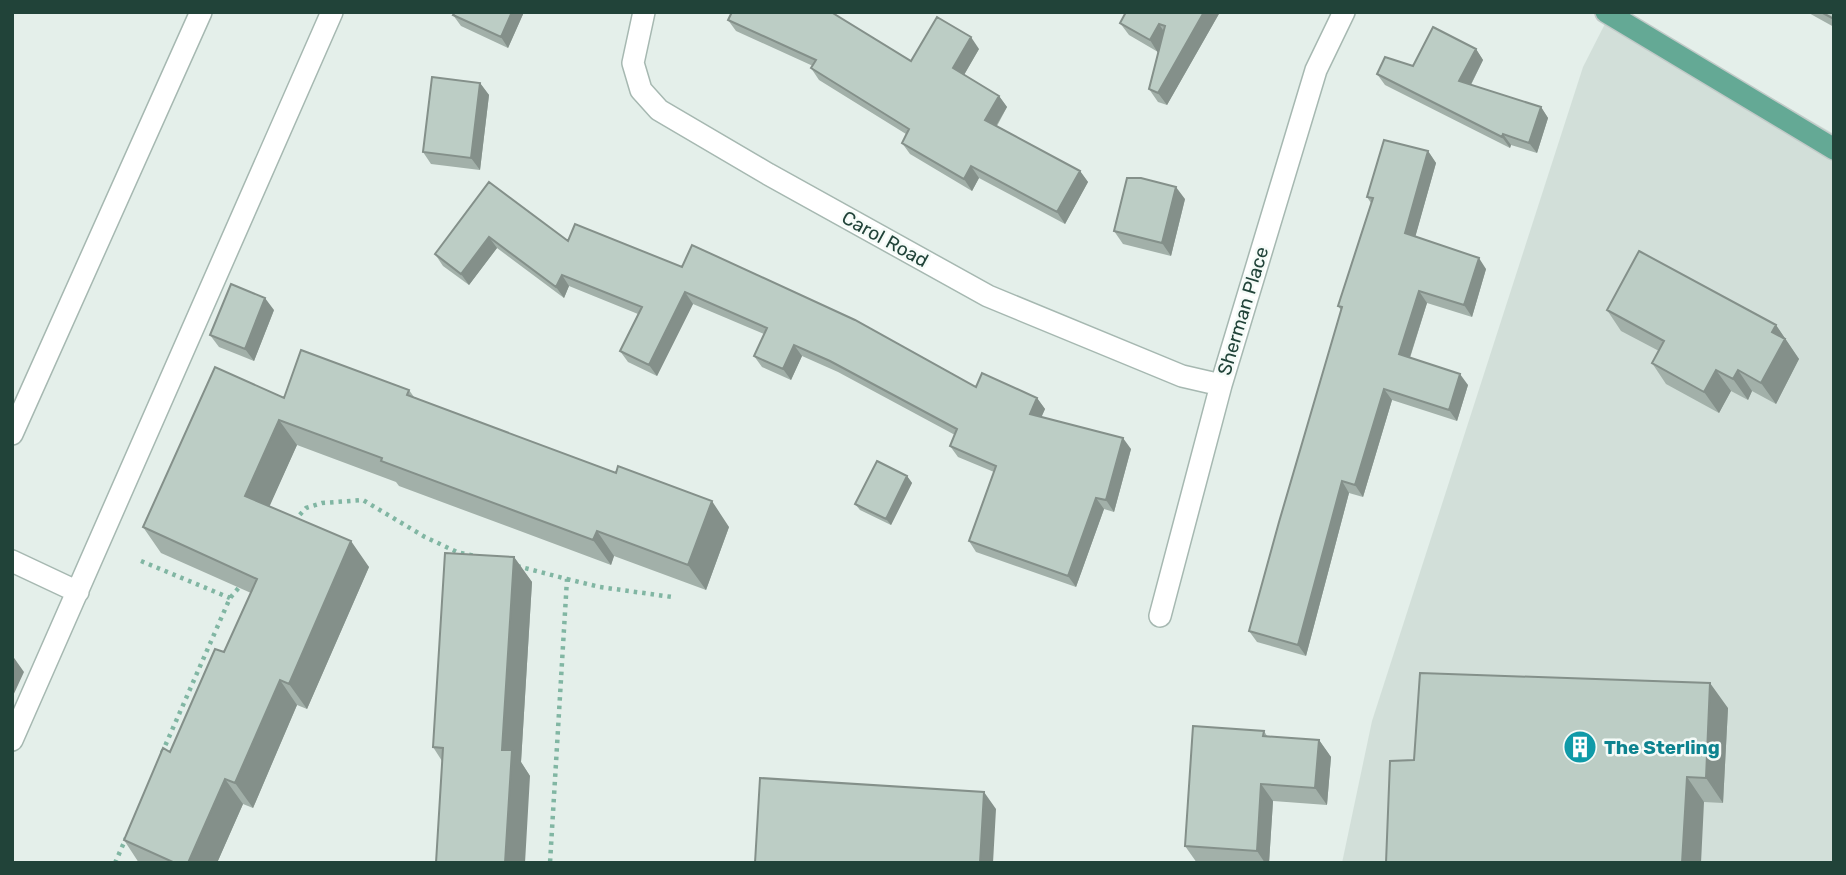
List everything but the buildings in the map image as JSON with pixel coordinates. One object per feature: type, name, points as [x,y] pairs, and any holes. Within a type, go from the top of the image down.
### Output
[{"type":"main road","points":[[1606,12],[1834,149]]},
{"type":"street","points":[[12,434],[201,12]]},
{"type":"street","points":[[12,740],[332,12]]},
{"type":"street","name":"Carol Road","points":[[644,12],[633,63],[641,90],[659,110],[988,296],[1182,376],[1221,385]]},
{"type":"street","name":"Sherman Place","points":[[1160,616],[1221,385],[1317,71],[1344,12]]},
{"type":"street","points":[[12,561],[78,592]]},
{"type":"path","points":[[289,526],[306,508],[322,503],[363,500],[435,542],[457,552],[480,557]]},
{"type":"path","points":[[141,561],[230,598]]},
{"type":"path","points":[[505,563],[600,587],[672,597]]},
{"type":"path","points":[[550,863],[567,579]]},
{"type":"path","points":[[159,761],[230,598],[244,581]]},
{"type":"path","points":[[115,863],[129,829]]},
{"type":"shaded area","points":[[1611,12],[1624,12],[1834,134],[1834,863],[1342,863],[1372,721],[1583,67]]},
{"type":"place","name":"The Sterling","points":[[1580,747]]}]
